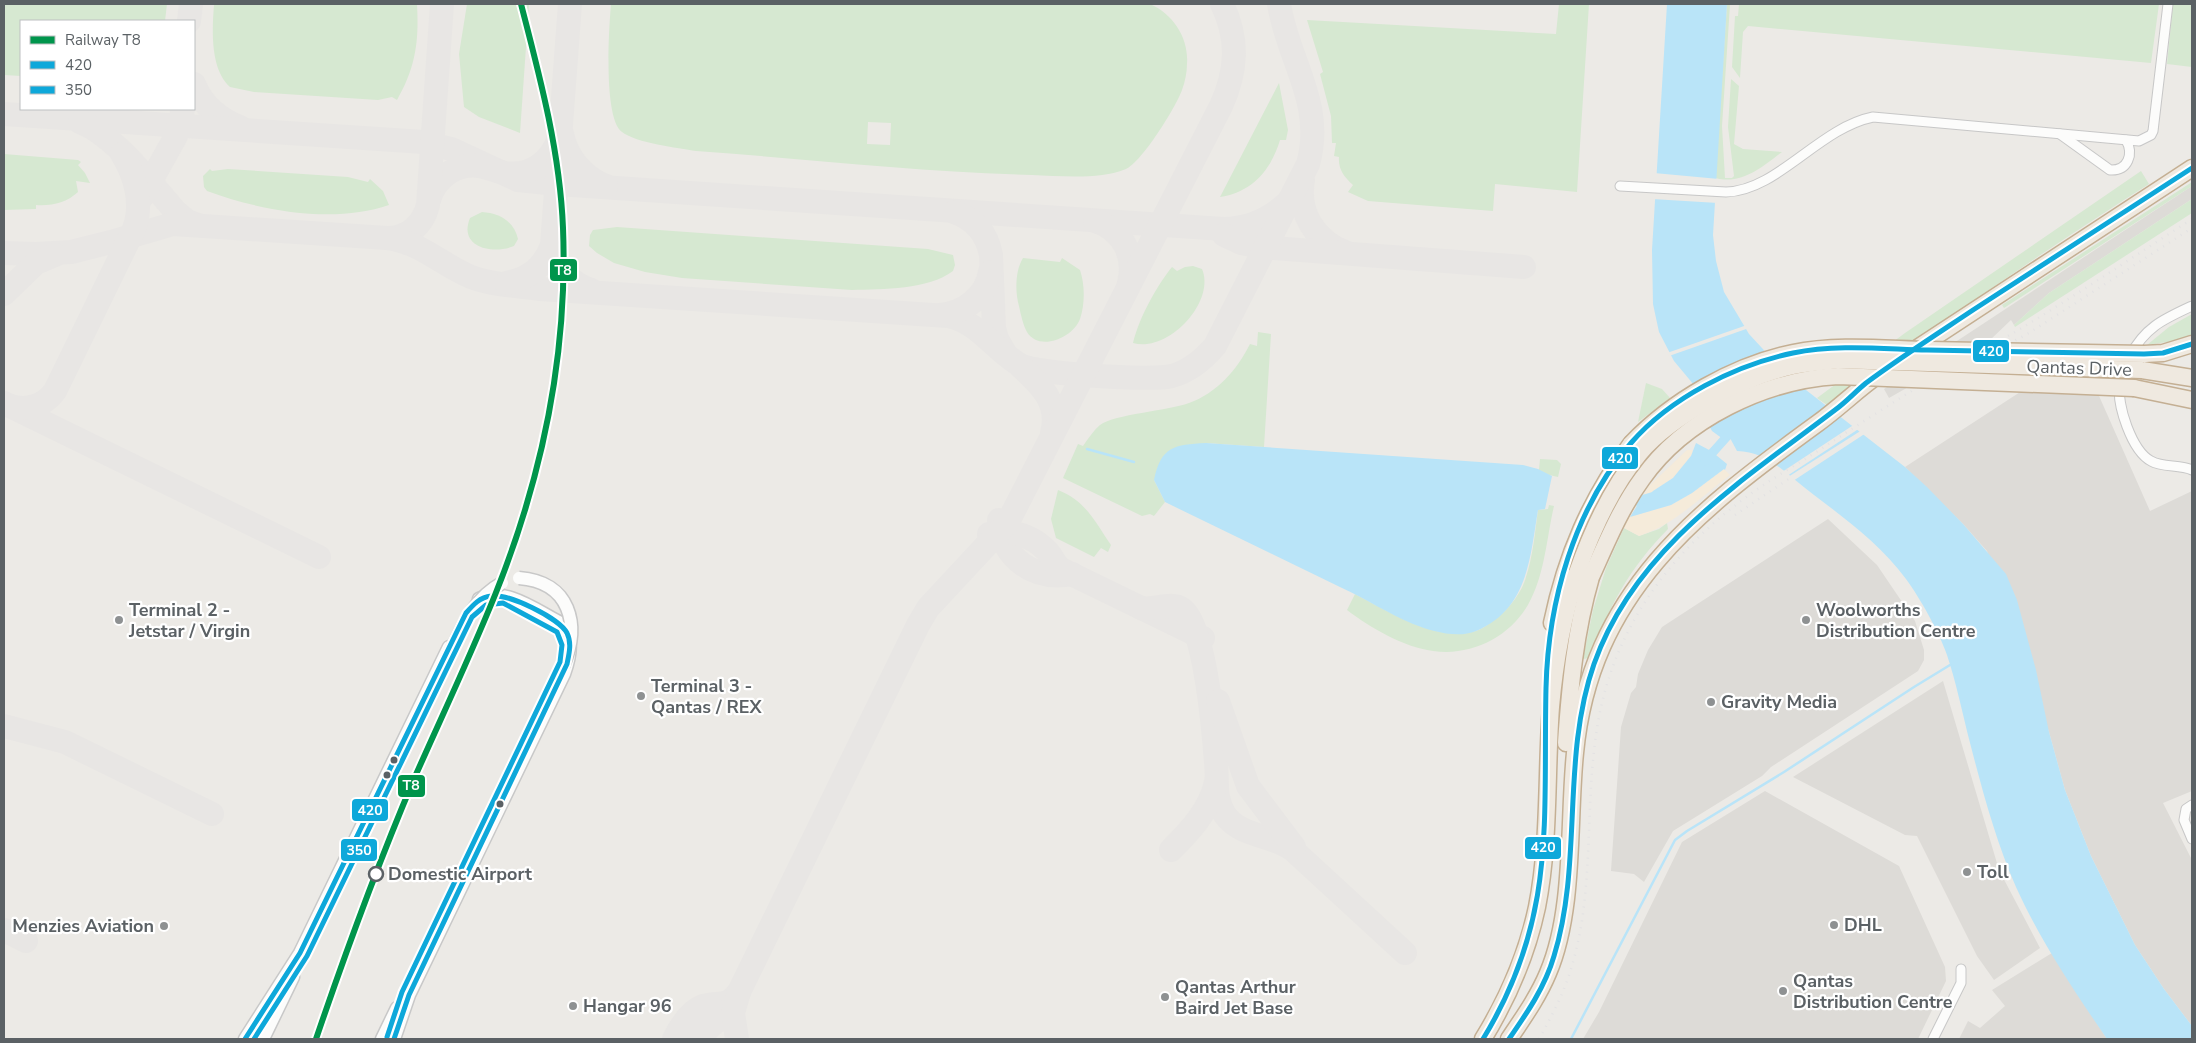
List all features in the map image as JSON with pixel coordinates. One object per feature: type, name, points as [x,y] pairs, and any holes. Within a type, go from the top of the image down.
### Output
[{"type":"highway","points":[[1509,1039],[1535,999],[1549,971],[1559,934],[1566,894],[1575,752],[1580,716],[1594,662],[1613,622],[1635,588],[1663,552],[1700,515],[1749,473],[1837,408],[1868,382],[1930,339],[2192,168]]},
{"type":"highway","points":[[2143,362],[2163,353],[2192,344]]},
{"type":"highway","points":[[1578,573],[1587,513],[1598,492],[1631,444],[1645,430],[1686,398],[1728,375],[1776,357],[1814,350],[1855,348],[2143,362],[2192,371]]},
{"type":"highway","points":[[2143,362],[2192,378]]},
{"type":"highway","name":"Qantas Drive","points":[[1483,1039],[1500,1012],[1514,980],[1537,906],[1542,870],[1548,792],[1551,707],[1556,666],[1562,626],[1578,573],[1614,526],[1642,479],[1662,456],[1702,424],[1734,405],[1769,390],[1816,377],[1838,376],[2134,388]]},
{"type":"highway","points":[[2134,388],[2192,394]]},
{"type":"highway","points":[[2134,388],[2192,400]]},
{"type":"highway","name":"Qantas Drive","points":[[1509,1039],[1533,988],[1552,918],[1574,653],[1581,612],[1578,573]]},
{"type":"street","points":[[1620,186],[1719,192],[1738,191],[1755,186],[1844,127],[1873,118],[2139,141],[2151,135],[2153,131],[2168,4]]},
{"type":"street","points":[[2058,133],[2110,170],[2119,170],[2128,162],[2130,150],[2126,140]]},
{"type":"street","points":[[2192,306],[2154,325],[2141,337],[2128,359],[2118,394],[2128,429],[2143,454],[2151,461],[2186,467],[2192,470]]},
{"type":"street","points":[[263,1039],[466,620],[480,598],[502,583],[513,579],[529,579],[546,586],[556,594],[566,607],[571,619],[573,634],[570,648],[382,1039]]},
{"type":"street","points":[[245,1039],[300,953],[466,613],[482,598],[498,594],[511,598],[560,622],[567,632],[570,643],[569,656],[564,674],[408,995],[394,1039]]},
{"type":"street","points":[[2192,805],[2186,809],[2184,820],[2192,839]]},
{"type":"street","points":[[1933,1039],[1961,983],[1961,969]]},
{"type":"shaded area","points":[[2192,186],[2192,199],[2049,293],[2014,325],[2011,320],[1989,341],[1889,398],[1884,389]]},
{"type":"shaded area","points":[[2080,353],[2150,511],[2192,491],[2192,791],[2163,803],[2192,860],[2192,1026],[2164,989],[2135,945],[2091,856],[2065,790],[2049,732],[1987,551],[1964,525],[1905,467]]},
{"type":"shaded area","points":[[1828,519],[1877,565],[1915,621],[1924,650],[1924,660],[1918,671],[1771,767],[1762,776],[1673,831],[1644,882],[1634,874],[1611,871],[1621,727],[1631,693],[1636,687],[1638,674],[1648,650],[1662,627]]},
{"type":"shaded area","points":[[1943,681],[1999,870],[2040,948],[1994,980],[1977,956],[1917,836],[1905,835],[1793,777]]},
{"type":"shaded area","points":[[1765,791],[1899,866],[1945,967],[1946,981],[1918,1039],[1583,1039],[1599,1012],[1682,842]]},
{"type":"shaded area","points":[[2052,953],[2107,1039],[1959,1039],[1968,1021],[1980,1028],[2005,1006],[1992,990]]},
{"type":"green space","points":[[4,4],[167,4],[165,20],[20,20],[20,76],[4,75]]},
{"type":"green space","points":[[417,4],[417,42],[412,65],[397,100],[392,97],[378,100],[254,92],[230,87],[223,79],[219,70],[214,49],[214,5]]},
{"type":"green space","points":[[467,4],[529,4],[520,133],[479,117],[464,107],[459,54]]},
{"type":"green space","points":[[611,4],[1150,4],[1166,14],[1178,28],[1187,54],[1187,70],[1179,98],[1166,121],[1141,156],[1126,169],[1104,175],[1067,176],[948,171],[696,151],[628,136],[622,132],[616,123],[612,109],[609,72]],"holes":[[[868,122],[891,123],[890,145],[867,144]]]},
{"type":"green space","points":[[1559,4],[1589,4],[1577,192],[1495,184],[1493,211],[1368,201],[1348,192],[1353,185],[1342,172],[1339,157],[1334,156],[1336,143],[1332,143],[1331,116],[1320,74],[1323,72],[1307,20],[1556,34]]},
{"type":"green space","points":[[1739,4],[2159,4],[2151,63],[1748,26],[1743,32],[1740,78],[1732,67],[1735,16],[1738,16]]},
{"type":"green space","points":[[2173,4],[2192,4],[2192,67],[2167,64]]},
{"type":"green space","points":[[1727,5],[1730,5],[1722,126],[1725,178],[1732,178],[1734,176],[1728,127],[1731,79],[1739,86],[1734,144],[1743,149],[1782,152],[1743,177],[1725,180],[1715,178]]},
{"type":"green space","points":[[1279,83],[1288,130],[1286,140],[1280,140],[1271,161],[1259,178],[1251,185],[1220,197]]},
{"type":"green space","points":[[4,154],[78,160],[81,162],[78,165],[90,183],[76,181],[78,192],[69,199],[59,203],[36,205],[36,209],[4,210]]},
{"type":"green space","points":[[210,169],[212,171],[228,169],[348,177],[368,182],[370,179],[383,191],[389,205],[368,211],[345,214],[298,213],[274,209],[207,191],[204,187],[203,176]]},
{"type":"green space","points":[[2141,171],[2149,184],[1986,292],[1827,405],[1817,398],[1905,333]]},
{"type":"green space","points":[[2192,182],[2192,186],[2004,308],[2002,305]]},
{"type":"green space","points":[[2192,199],[2192,213],[2015,327],[2014,325],[2049,293]]},
{"type":"green space","points":[[482,212],[500,216],[513,227],[518,239],[514,246],[496,250],[487,249],[473,242],[469,236],[468,228],[470,218]]},
{"type":"green space","points":[[617,227],[928,249],[953,255],[955,265],[953,271],[931,282],[905,287],[877,289],[852,290],[682,278],[645,272],[614,263],[589,246],[590,235],[593,230]]},
{"type":"green space","points":[[1023,258],[1060,262],[1062,258],[1080,270],[1084,288],[1082,313],[1076,326],[1063,337],[1047,342],[1039,341],[1032,338],[1027,332],[1021,316],[1016,288],[1018,269]]},
{"type":"green space","points":[[1193,266],[1202,269],[1204,282],[1202,296],[1196,310],[1174,333],[1161,340],[1147,344],[1133,343],[1139,323],[1149,303],[1172,267],[1177,271]]},
{"type":"green space","points":[[2192,314],[2192,336],[2180,340],[2147,345],[2169,327]]},
{"type":"green space","points":[[1258,332],[1271,334],[1264,447],[1206,443],[1154,480],[1165,502],[1154,516],[1150,514],[1142,516],[1063,478],[1078,444],[1083,446],[1100,425],[1117,418],[1179,406],[1199,399],[1225,379],[1239,363],[1250,344],[1257,346]]},
{"type":"green space","points":[[1646,383],[1662,389],[1670,398],[1638,422]]},
{"type":"green space","points":[[1540,459],[1557,460],[1561,464],[1558,477],[1545,474],[1539,470]]},
{"type":"green space","points":[[1058,490],[1076,500],[1095,520],[1111,545],[1108,552],[1101,548],[1094,557],[1056,538],[1051,519]]},
{"type":"green space","points":[[1549,505],[1554,506],[1543,565],[1536,588],[1524,612],[1503,633],[1491,641],[1477,647],[1448,652],[1422,649],[1388,636],[1347,610],[1355,594],[1412,623],[1442,632],[1457,634],[1483,628],[1507,609],[1522,588],[1534,544],[1538,510],[1548,509]]},
{"type":"green space","points":[[1667,523],[1668,529],[1654,543],[1631,573],[1604,622],[1590,658],[1583,659],[1593,610],[1606,568],[1624,528],[1639,536],[1659,529]]},
{"type":"sand","points":[[1687,450],[1692,450],[1693,453],[1673,478],[1653,491],[1645,500],[1640,501],[1649,486]]},
{"type":"sand","points":[[1724,469],[1730,475],[1676,518],[1639,536],[1624,528],[1629,517],[1671,505],[1692,493]]},
{"type":"water","points":[[1667,4],[1727,4],[1713,235],[1716,261],[1724,292],[1749,334],[1788,376],[1905,467],[1964,525],[2006,574],[2017,600],[2065,790],[2091,856],[2135,945],[2164,989],[2192,1026],[2192,1039],[2107,1039],[2047,946],[2016,887],[1990,814],[1944,646],[1917,596],[1886,555],[1851,524],[1778,467],[1749,452],[1737,451],[1730,438],[1723,439],[1712,431],[1704,416],[1699,391],[1674,361],[1659,332],[1653,304],[1652,250]]},
{"type":"water","points":[[1206,443],[1523,465],[1538,469],[1552,476],[1545,509],[1538,510],[1529,564],[1516,596],[1506,610],[1493,621],[1476,631],[1452,634],[1428,629],[1404,620],[1351,592],[1165,502],[1154,480],[1157,469],[1165,454],[1177,447]]},
{"type":"water","points":[[1696,443],[1711,451],[1727,464],[1725,470],[1671,505],[1630,517],[1640,501],[1645,500],[1653,491],[1673,478],[1691,456]]},
{"type":"pier","points":[[1654,173],[1719,179],[1718,203],[1652,199]]},
{"type":"pier","points":[[1747,325],[1749,328],[1669,356],[1667,353]]},
{"type":"pier","points":[[1855,424],[1860,428],[1787,476],[1782,472]]},
{"type":"pier","points":[[1862,430],[1866,433],[1793,481],[1788,477]]},
{"type":"waterway","points":[[1705,461],[1731,432]]},
{"type":"waterway","points":[[1087,449],[1134,462]]},
{"type":"waterway","points":[[1627,504],[1658,495]]},
{"type":"waterway","points":[[1571,1039],[1675,840],[1950,665]]},
{"type":"taxiway","points":[[189,20],[191,4]]},
{"type":"taxiway","points":[[387,238],[402,236],[414,229],[422,219],[428,205],[442,4]]},
{"type":"taxiway","points":[[506,283],[535,271],[545,260],[552,245],[570,4]]},
{"type":"taxiway","points":[[737,1039],[733,1013],[739,992],[918,625],[928,608],[1008,522],[1221,106],[1230,80],[1234,55],[1231,30],[1222,4]]},
{"type":"taxiway","points":[[4,253],[71,252],[173,224],[387,238],[410,244],[460,272],[479,280],[496,284],[540,289],[948,316],[969,324],[1011,359],[1020,365],[1030,368],[1094,376],[1142,378],[1172,376],[1196,364],[1215,346],[1308,164],[1312,142],[1309,102],[1279,4]]},
{"type":"taxiway","points":[[195,87],[212,111],[240,127]]},
{"type":"taxiway","points":[[142,197],[176,136],[183,110]]},
{"type":"taxiway","points":[[4,114],[424,142],[451,149],[518,180],[557,184],[1223,229],[1232,229],[1258,222],[1273,214],[1287,203]]},
{"type":"taxiway","points":[[80,122],[93,128],[119,148],[175,211],[187,221],[198,225]]},
{"type":"taxiway","points":[[562,134],[564,143],[577,166],[590,177],[606,186]]},
{"type":"taxiway","points":[[429,200],[441,179],[462,167],[479,166],[514,174],[531,170],[539,166],[551,154],[559,138]]},
{"type":"taxiway","points":[[10,406],[23,408],[35,406],[46,400],[55,391],[134,229],[138,210],[137,191],[131,172],[122,154]]},
{"type":"taxiway","points":[[1303,180],[1303,203],[1310,224],[1325,241],[1345,252]]},
{"type":"taxiway","points":[[954,212],[974,223],[983,234],[989,247],[991,255],[994,328],[997,339],[1004,351]]},
{"type":"taxiway","points":[[1095,221],[1113,230],[1125,244],[1130,263],[1129,283]]},
{"type":"taxiway","points":[[1224,235],[1241,243],[1261,247],[1524,267]]},
{"type":"taxiway","points":[[553,237],[556,255],[568,277],[591,290]]},
{"type":"taxiway","points":[[4,294],[36,263],[55,255]]},
{"type":"taxiway","points":[[940,315],[957,311],[979,296],[988,281],[990,272]]},
{"type":"taxiway","points":[[1021,367],[1042,388],[1051,404],[1054,422],[1052,433]]},
{"type":"taxiway","points":[[4,403],[319,557]]},
{"type":"taxiway","points":[[999,520],[1001,534],[1006,546],[1022,564],[1045,574],[1072,574]]},
{"type":"taxiway","points":[[989,534],[1012,533],[1033,540],[1050,554],[1061,569],[1203,638]]},
{"type":"taxiway","points":[[1141,608],[1172,606],[1182,609],[1190,618],[1197,635],[1207,681],[1218,796],[1225,815],[1239,827],[1292,849],[1405,953]]},
{"type":"taxiway","points":[[1218,701],[1248,786],[1294,847]]},
{"type":"taxiway","points":[[4,726],[65,742],[212,814]]},
{"type":"taxiway","points":[[1171,850],[1192,828],[1204,811],[1216,782]]},
{"type":"taxiway","points":[[4,930],[26,941]]},
{"type":"taxiway","points":[[674,1039],[679,1029],[698,1008],[726,1003],[739,992]]},
{"type":"taxiway","points":[[699,1039],[735,1002]]},
{"type":"railway","points":[[1539,1039],[1567,982],[1581,928],[1588,857],[1594,751],[1599,716],[1608,681],[1630,627],[1661,579],[1700,535],[1763,485],[1900,398],[2037,318],[2192,219]]},
{"type":"railway","points":[[1954,374],[2029,333],[2192,228]]},
{"type":"railway","points":[[1735,515],[1793,476]]},
{"type":"rail line","name":"T8","points":[[316,1039],[388,843],[414,779],[466,664],[512,551],[538,461],[548,415],[556,369],[561,322],[563,228],[558,171],[548,115],[521,4]]},
{"type":"transit line","name":"420","points":[[1509,1039],[1541,989],[1554,956],[1563,920],[1568,884],[1574,773],[1584,700],[1594,664],[1612,623],[1636,585],[1664,551],[1695,520],[1764,463],[1839,407],[1866,383],[1973,310],[2192,168]]},
{"type":"transit line","name":"420","points":[[1483,1039],[1507,995],[1524,952],[1535,910],[1544,826],[1548,655],[1559,590],[1568,558],[1594,497],[1611,469],[1631,443],[1647,427],[1684,398],[1727,375],[1771,358],[1810,350],[1860,348],[2144,354],[2163,353],[2192,344]]},
{"type":"transit line","name":"420","points":[[245,1039],[300,953],[466,613],[483,598],[491,596],[509,598],[544,614],[562,627],[567,633],[570,648],[567,664],[409,995],[394,1039]]},
{"type":"transit line","name":"350","points":[[254,1039],[307,956],[472,617],[486,605],[503,603],[557,632],[562,645],[560,662],[402,992],[387,1037]]},
{"type":"place","name":"Terminal 2 - Jetstar / Virgin","points":[[119,620]]},
{"type":"place","name":"Woolworths Distribution Centre","points":[[1806,620]]},
{"type":"place","name":"Terminal 3 - Qantas / REX","points":[[641,696]]},
{"type":"place","name":"Gravity Media","points":[[1711,702]]},
{"type":"place","name":"Toll","points":[[1967,872]]},
{"type":"place","name":"Domestic Airport","points":[[376,874]]},
{"type":"place","name":"DHL","points":[[1834,925]]},
{"type":"place","name":"Menzies Aviation","points":[[164,926]]},
{"type":"place","name":"Qantas Distribution Centre","points":[[1783,991]]},
{"type":"place","name":"Qantas Arthur Baird Jet Base","points":[[1165,997]]},
{"type":"place","name":"Hangar 96","points":[[573,1006]]}]
